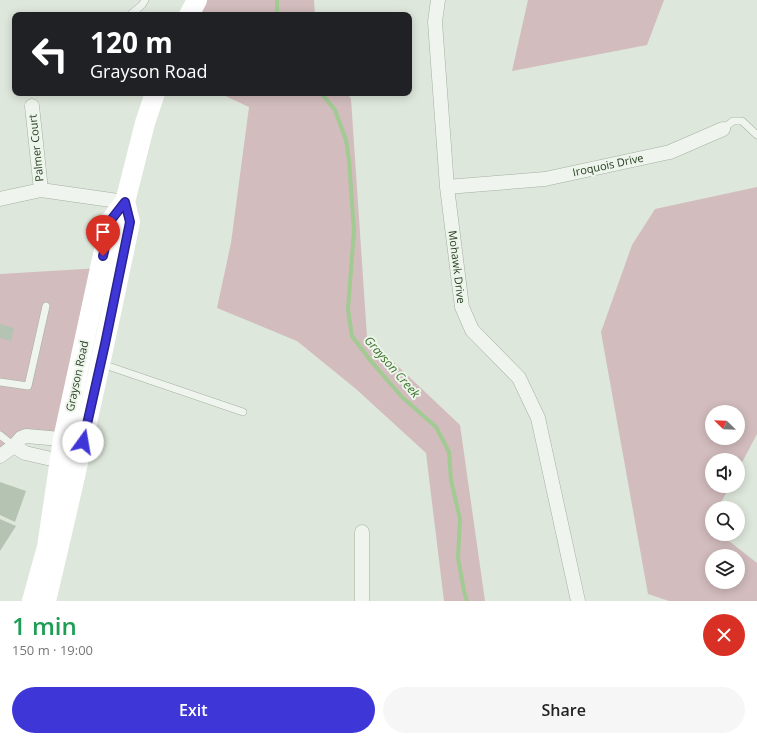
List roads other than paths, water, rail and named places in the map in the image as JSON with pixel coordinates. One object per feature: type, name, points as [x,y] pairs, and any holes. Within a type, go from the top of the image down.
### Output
[{"type":"street","points":[[191,12],[197,0]]},
{"type":"street","name":"Mohawk Drive","points":[[438,0],[435,22],[447,187],[462,307],[472,330],[519,378],[538,418],[578,601]]},
{"type":"street","name":"Grayson Road","points":[[46,601],[73,440],[91,361],[130,222],[125,202],[145,123],[154,96]]},
{"type":"street","name":"Palmer Court","points":[[32,106],[41,190]]},
{"type":"street","name":"Iroquois Drive","points":[[447,187],[545,179],[670,152],[723,130]]},
{"type":"street","points":[[0,199],[41,190],[125,202]]},
{"type":"street","points":[[0,456],[14,446],[21,438],[26,436],[73,440]]},
{"type":"street","points":[[14,446],[25,453],[69,463]]},
{"type":"street","name":"Grayson Road","points":[[32,601],[69,463]]},
{"type":"street","points":[[362,532],[362,601]]},
{"type":"lane","points":[[134,12],[142,6],[145,0]]},
{"type":"lane","name":"Iroquois Drive","points":[[723,130],[733,121],[742,121],[757,135]]},
{"type":"lane","points":[[0,382],[28,386],[46,306]]},
{"type":"lane","points":[[91,361],[243,412]]},
{"type":"lane","points":[[0,435],[14,446]]},
{"type":"waterway","name":"Grayson Creek","points":[[277,0],[277,12]]},
{"type":"waterway","name":"Grayson Creek","points":[[323,96],[335,110],[346,140],[349,160],[354,231],[348,309],[352,336],[370,360],[402,397],[436,427],[449,452],[451,480],[460,519],[458,558],[467,601]]}]
